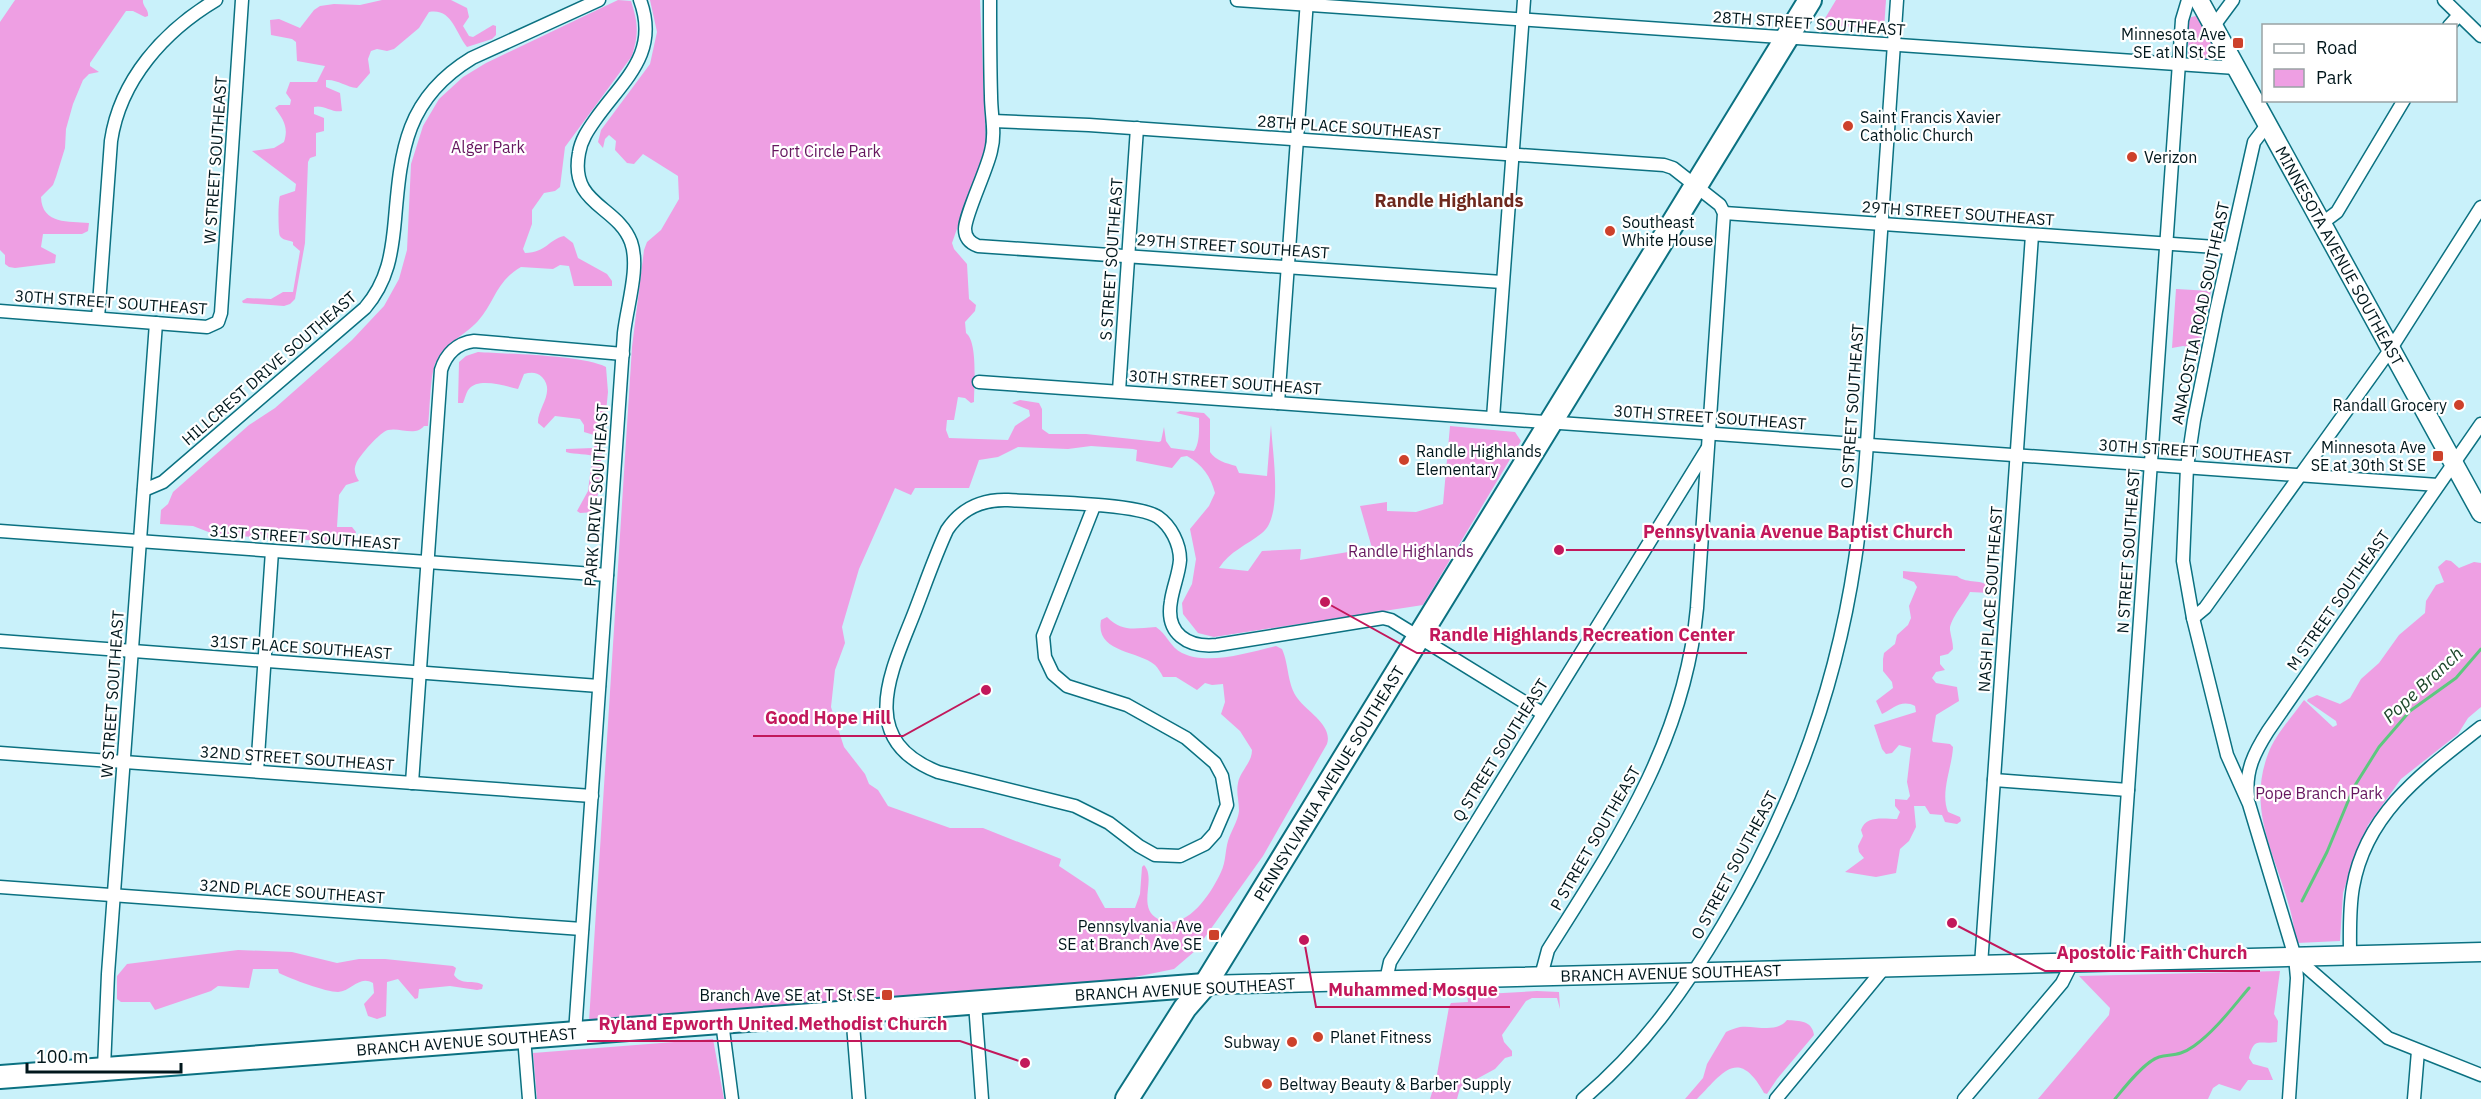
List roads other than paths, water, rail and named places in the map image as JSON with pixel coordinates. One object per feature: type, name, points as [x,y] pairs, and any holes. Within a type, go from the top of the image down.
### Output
[{"type":"highway","name":"PENNSYLVANIA AVENUE SOUTHEAST","points":[[1127,1099],[1185,1008],[1205,985],[1552,422],[1690,181],[1810,0]]},
{"type":"highway","name":"PENNSYLVANIA AVENUE SOUTHEAST","points":[[1145,1099],[1200,1007],[1205,985]]},
{"type":"highway","name":"BRANCH AVENUE SOUTHEAST","points":[[0,1077],[1205,985]]},
{"type":"main road","name":"MINNESOTA AVENUE SOUTHEAST","points":[[2199,0],[2481,513]]},
{"type":"main road","name":"BRANCH AVENUE SOUTHEAST","points":[[1205,985],[2481,952]]},
{"type":"street","points":[[98,318],[111,141],[117,114],[129,86],[152,54],[183,23],[216,0]]},
{"type":"street","name":"W STREET SOUTHEAST","points":[[218,322],[221,313],[242,0]]},
{"type":"street","name":"HILLCREST DRIVE SOUTHEAST","points":[[144,490],[163,482],[291,373],[365,308],[374,297],[384,279],[392,253],[399,167],[404,144],[416,116],[438,85],[472,58],[599,0]]},
{"type":"street","name":"PARK DRIVE SOUTHEAST","points":[[575,1033],[623,354],[634,270],[633,248],[621,224],[587,195],[579,178],[578,160],[587,132],[637,66],[641,57],[647,23],[640,0]]},
{"type":"street","points":[[990,0],[993,121]]},
{"type":"street","name":"28TH STREET SOUTHEAST","points":[[1237,0],[1307,2],[1522,20],[2236,68]]},
{"type":"street","points":[[1493,418],[1524,0]]},
{"type":"street","name":"O STREET SOUTHEAST","points":[[1583,1099],[1641,1043],[1695,972],[1767,843],[1795,782],[1817,720],[1839,641],[1851,585],[1860,521],[1897,0]]},
{"type":"street","name":"N STREET SOUTHEAST","points":[[2116,961],[2182,20],[2188,0]]},
{"type":"street","points":[[2213,27],[2233,0]]},
{"type":"street","points":[[2444,0],[2481,36]]},
{"type":"street","points":[[1278,403],[1307,2]]},
{"type":"street","points":[[2451,24],[2459,15]]},
{"type":"street","points":[[2321,224],[2337,212],[2403,102]]},
{"type":"street","name":"28TH PLACE SOUTHEAST","points":[[993,121],[1137,128],[1664,165],[1673,168],[1690,181]]},
{"type":"street","name":"29TH STREET SOUTHEAST","points":[[993,121],[992,150],[966,225],[966,235],[971,243],[978,246],[1503,282]]},
{"type":"street","name":"ANACOSTIA ROAD SOUTHEAST","points":[[2267,125],[2254,142],[2194,420],[2187,467],[2183,561],[2193,618],[2227,755],[2249,804],[2295,957]]},
{"type":"street","name":"S STREET SOUTHEAST","points":[[1119,391],[1137,128]]},
{"type":"street","points":[[1690,181],[1720,205],[1724,213]]},
{"type":"street","points":[[2193,618],[2205,608],[2390,350],[2481,207]]},
{"type":"street","name":"29TH STREET SOUTHEAST","points":[[1724,213],[2230,248]]},
{"type":"street","name":"P STREET SOUTHEAST","points":[[1541,976],[1548,950],[1646,786],[1678,708],[1694,632],[1724,213]]},
{"type":"street","name":"NASH PLACE SOUTHEAST","points":[[1981,965],[2032,235]]},
{"type":"street","name":"30TH STREET SOUTHEAST","points":[[0,311],[207,327],[218,322]]},
{"type":"street","name":"W STREET SOUTHEAST","points":[[104,1068],[114,894],[156,323]]},
{"type":"street","points":[[412,783],[441,370],[449,354],[461,344],[470,342],[623,354]]},
{"type":"street","name":"30TH STREET SOUTHEAST","points":[[979,382],[2438,485]]},
{"type":"street","name":"M STREET SOUTHEAST","points":[[2249,804],[2248,771],[2260,745],[2481,424]]},
{"type":"street","name":"Q STREET SOUTHEAST","points":[[1386,980],[1390,962],[1707,448]]},
{"type":"street","points":[[1094,506],[1043,636],[1045,657],[1053,674],[1067,686],[1127,705],[1186,738],[1215,763],[1222,776],[1227,805],[1220,825],[1205,844],[1180,856],[1155,855],[1109,823],[1075,806],[931,770],[908,754],[894,737],[886,709],[889,676],[947,530],[956,518],[973,506],[1000,500],[1094,506],[1143,510],[1159,518],[1169,528],[1180,558],[1170,602],[1171,616],[1177,633],[1189,643],[1201,646],[1218,645],[1374,618],[1391,620],[1542,713]]},
{"type":"street","name":"31ST STREET SOUTHEAST","points":[[0,531],[608,575]]},
{"type":"street","points":[[257,771],[272,551]]},
{"type":"street","name":"31ST PLACE SOUTHEAST","points":[[0,641],[599,686]]},
{"type":"street","points":[[2350,955],[2350,907],[2354,881],[2364,848],[2376,825],[2404,790],[2481,727]]},
{"type":"street","name":"32ND STREET SOUTHEAST","points":[[0,753],[592,796]]},
{"type":"street","points":[[1994,780],[2128,790]]},
{"type":"street","name":"32ND PLACE SOUTHEAST","points":[[0,886],[582,928]]},
{"type":"street","points":[[2295,957],[2384,1036],[2481,1075]]},
{"type":"street","points":[[2289,1099],[2297,978],[2295,957]]},
{"type":"street","points":[[1964,1099],[2062,983],[2072,963]]},
{"type":"street","points":[[1776,1099],[1885,967]]},
{"type":"street","points":[[975,1003],[982,1099]]},
{"type":"street","points":[[852,1012],[859,1099]]},
{"type":"street","points":[[722,1022],[732,1099]]},
{"type":"street","points":[[524,1037],[529,1099]]},
{"type":"street","points":[[2414,1099],[2418,1051]]},
{"type":"waterway","name":"Pope Branch","points":[[2302,901],[2327,852],[2354,787],[2379,747],[2410,711],[2456,678],[2481,649]]},
{"type":"waterway","name":"Pope Branch","points":[[2115,1099],[2147,1064],[2159,1057],[2185,1052],[2202,1040],[2249,988]]},
{"type":"place","name":"Minnesota Ave SE at N St SE","points":[[2238,43]]},
{"type":"place","name":"Saint Francis Xavier Catholic Church","points":[[1848,126]]},
{"type":"place","name":"Verizon","points":[[2132,157]]},
{"type":"place","name":"Southeast White House","points":[[1610,231]]},
{"type":"place","name":"Randall Grocery","points":[[2459,405]]},
{"type":"place","name":"Minnesota Ave SE at 30th St SE","points":[[2438,456]]},
{"type":"place","name":"Randle Highlands Elementary","points":[[1404,460]]},
{"type":"place","name":"Pennsylvania Avenue Baptist Church","points":[[1559,550]]},
{"type":"place","name":"Randle Highlands Recreation Center","points":[[1325,602]]},
{"type":"place","name":"Good Hope Hill","points":[[986,690]]},
{"type":"place","name":"Apostolic Faith Church","points":[[1952,923]]},
{"type":"place","name":"Pennsylvania Ave SE at Branch Ave SE","points":[[1214,935]]},
{"type":"place","name":"Muhammed Mosque","points":[[1304,940]]},
{"type":"place","name":"Branch Ave SE at T St SE","points":[[887,995]]},
{"type":"place","name":"Planet Fitness","points":[[1318,1037]]},
{"type":"place","name":"Subway","points":[[1292,1042]]},
{"type":"place","name":"Ryland Epworth United Methodist Church","points":[[1025,1063]]},
{"type":"place","name":"Beltway Beauty & Barber Supply","points":[[1267,1084]]},
{"type":"district","name":"Randle Highlands","points":[[1449,201]]},
{"type":"park label","name":"Alger Park","points":[[488,147]]},
{"type":"park label","name":"Fort Circle Park","points":[[826,151]]},
{"type":"park label","name":"Pope Branch Park","points":[[2319,793]]}]
